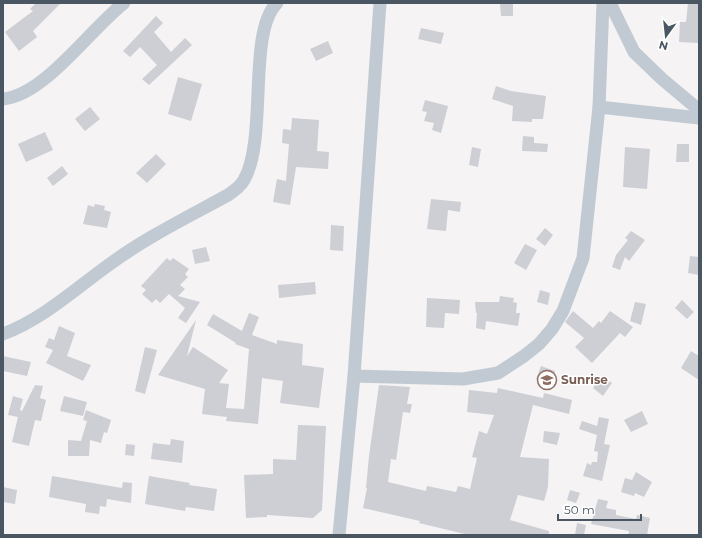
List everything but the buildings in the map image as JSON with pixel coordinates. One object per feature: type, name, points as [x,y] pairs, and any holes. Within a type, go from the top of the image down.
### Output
[{"type":"street","points":[[3,99],[18,96],[29,91],[47,78],[111,13],[124,3]]},
{"type":"street","points":[[3,334],[34,319],[130,251],[228,195],[239,187],[247,174],[253,149],[264,30],[270,12],[277,3]]},
{"type":"street","points":[[339,535],[354,376],[380,3]]},
{"type":"street","points":[[354,376],[463,380],[498,373],[539,344],[563,311],[583,258],[598,107],[603,3]]},
{"type":"street","points":[[610,3],[634,52],[662,79],[699,110]]},
{"type":"street","points":[[598,107],[699,118]]},
{"type":"place","name":"Sunrise","points":[[547,380]]}]
